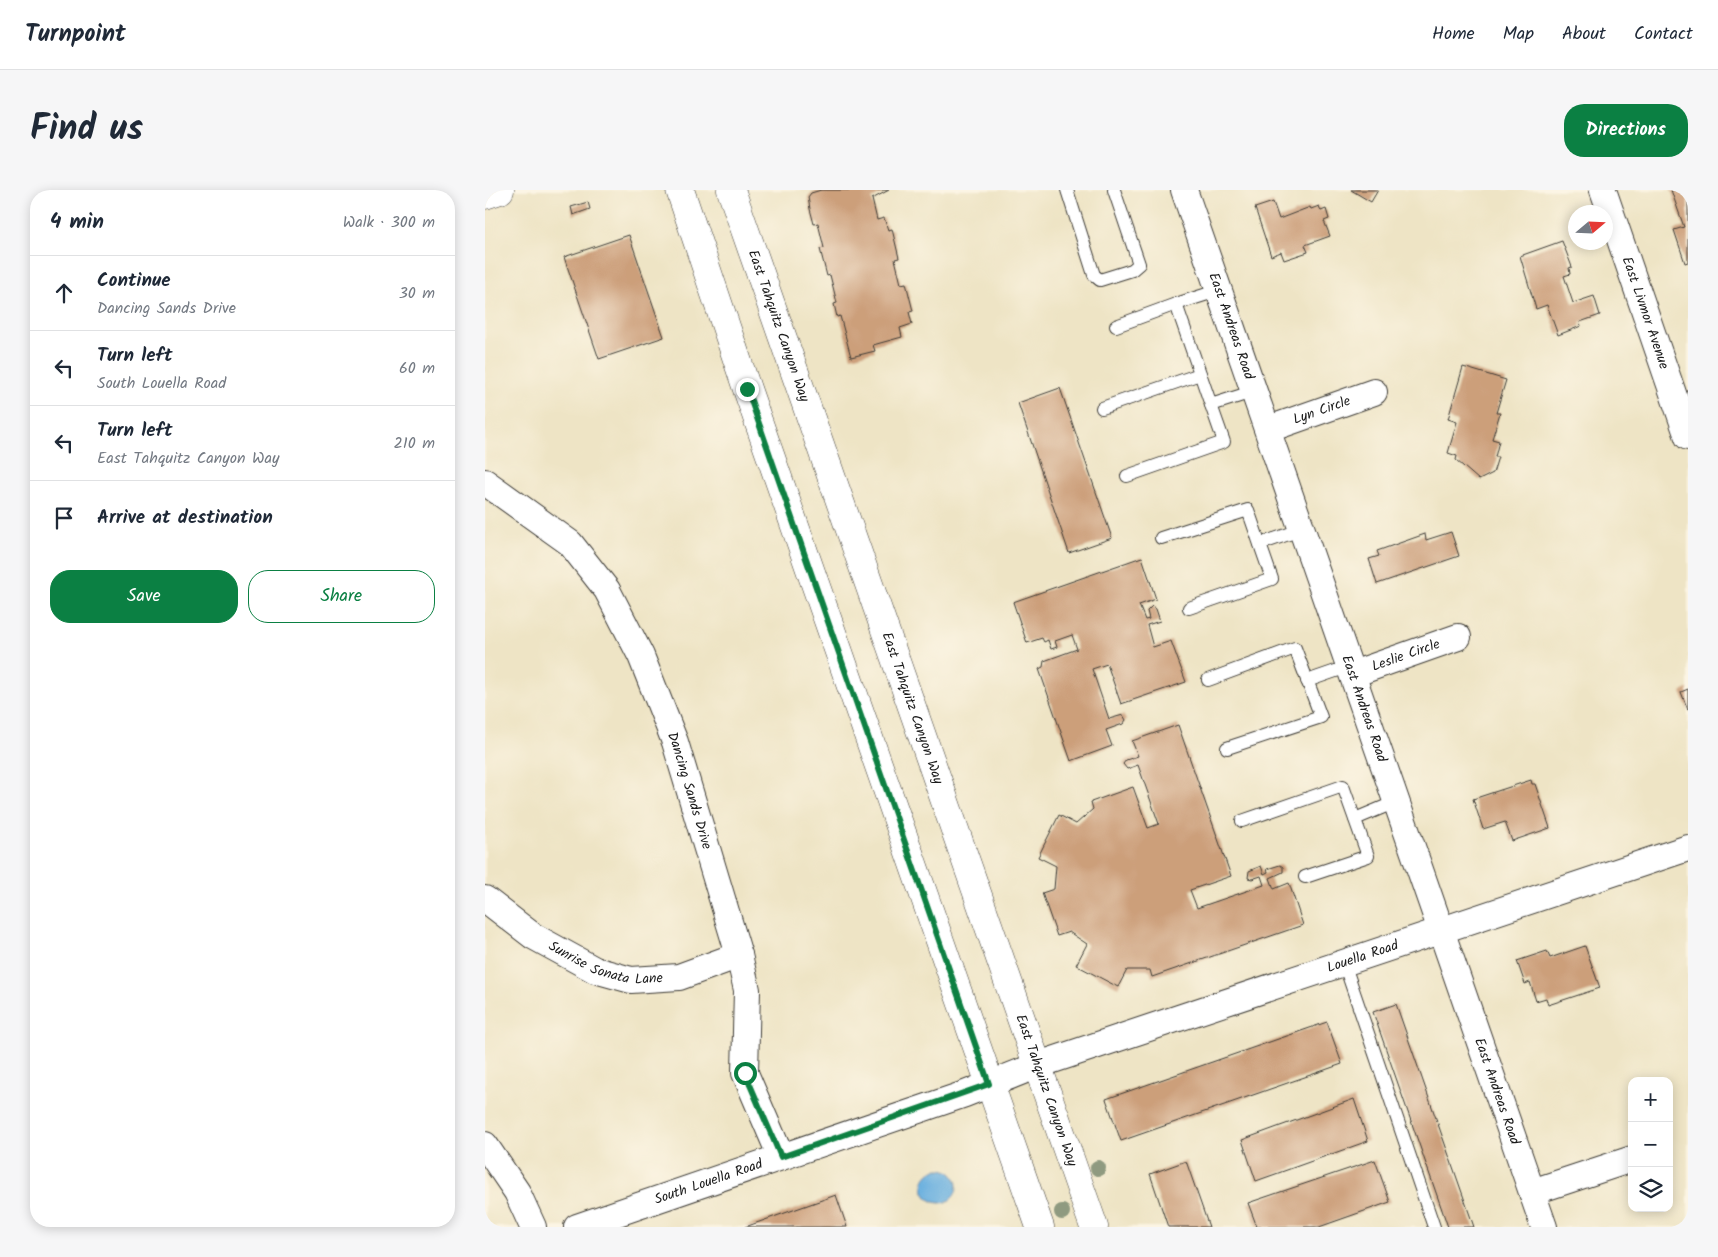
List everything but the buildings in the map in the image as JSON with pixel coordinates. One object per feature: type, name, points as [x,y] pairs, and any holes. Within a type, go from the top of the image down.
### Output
[{"type":"main road","points":[[485,195],[500,190]]},
{"type":"main road","points":[[681,190],[1040,1227]]},
{"type":"main road","name":"East Tahquitz Canyon Way","points":[[731,190],[1094,1227]]},
{"type":"street","name":"East Andreas Road","points":[[1184,190],[1443,930],[1544,1227]]},
{"type":"street","name":"East Livmor Avenue","points":[[1603,190],[1688,437]]},
{"type":"street","name":"Lyn Circle","points":[[1269,429],[1374,392]]},
{"type":"street","name":"Dancing Sands Drive","points":[[485,482],[570,543],[607,590],[641,656],[675,742],[739,955],[747,990],[745,1073],[781,1157]]},
{"type":"street","name":"Leslie Circle","points":[[1352,670],[1458,637]]},
{"type":"street","name":"Louella Road","points":[[1038,1066],[1688,848]]},
{"type":"street","name":"Sunrise Sonata Lane","points":[[485,899],[533,936],[587,966],[631,980],[679,978],[739,955]]},
{"type":"street","name":"South Louella Road","points":[[577,1227],[1038,1066]]},
{"type":"street","points":[[485,1145],[517,1192],[533,1227]]},
{"type":"street","points":[[1532,1192],[1628,1160]]},
{"type":"lane","points":[[1067,190],[1094,275],[1100,280],[1133,270],[1139,264],[1114,190]]},
{"type":"lane","points":[[1116,326],[1220,290]]},
{"type":"lane","points":[[1127,476],[1224,442],[1176,304]]},
{"type":"lane","points":[[1103,408],[1200,374]]},
{"type":"lane","points":[[1211,405],[1255,391]]},
{"type":"lane","points":[[1161,538],[1248,510],[1272,579],[1189,608]]},
{"type":"lane","points":[[1259,544],[1303,529]]},
{"type":"lane","points":[[1208,680],[1295,648],[1321,717],[1227,748]]},
{"type":"lane","points":[[1307,681],[1352,670]]},
{"type":"lane","points":[[1242,821],[1343,786],[1368,856],[1305,878]]},
{"type":"lane","points":[[1355,819],[1398,801]]},
{"type":"lane","points":[[1343,963],[1435,1227]]},
{"type":"water","points":[[940,1169],[952,1174],[957,1186],[952,1198],[940,1203],[928,1198],[923,1186],[928,1174]]},
{"type":"route","points":[[745,1073],[781,1157],[989,1084],[747,389]]}]
